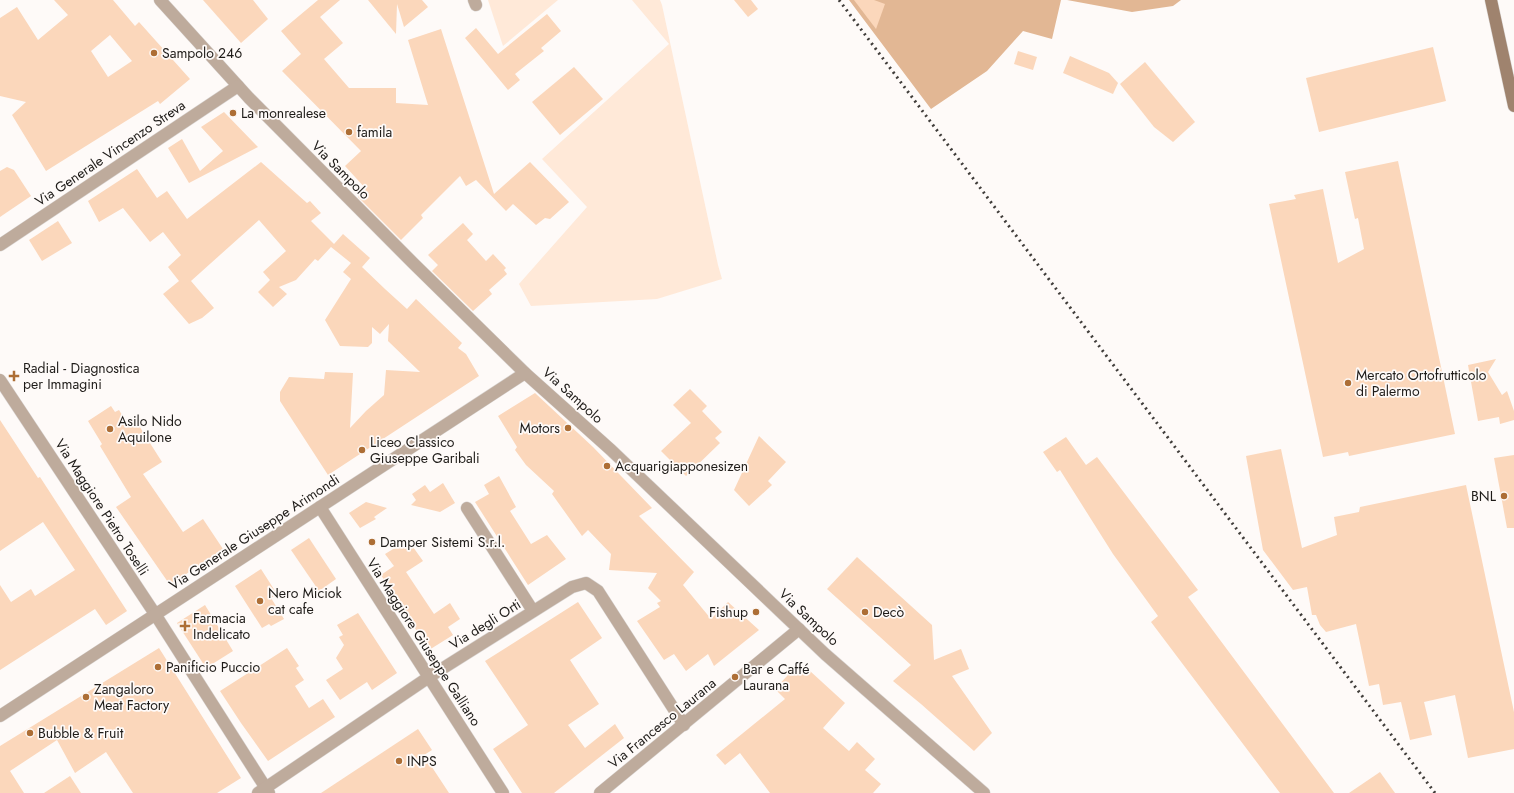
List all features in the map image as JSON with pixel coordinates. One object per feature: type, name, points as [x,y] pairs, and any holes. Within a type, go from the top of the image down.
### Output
[{"type":"street","name":"Via Sampolo","points":[[160,0],[238,86],[413,263],[525,373],[611,450],[825,654],[984,793]]},
{"type":"street","points":[[1491,0],[1514,106]]},
{"type":"street","name":"Via Generale Vincenzo Streva","points":[[0,245],[238,86]]},
{"type":"street","name":"Via Generale Giuseppe Arimondi","points":[[0,716],[525,373]]},
{"type":"street","name":"Via Maggiore Pietro Toselli","points":[[0,380],[155,614],[264,791]]},
{"type":"street","name":"Via Maggiore Giuseppe Galliano","points":[[320,507],[503,793]]},
{"type":"street","points":[[467,508],[533,611]]},
{"type":"street","name":"Via degli Orti","points":[[264,791],[429,677],[572,587],[586,583],[598,591],[684,725]]},
{"type":"street","name":"Via Francesco Laurana","points":[[600,793],[799,629]]},
{"type":"shaded area","points":[[488,0],[558,0],[503,46]]},
{"type":"shaded area","points":[[632,0],[660,0],[662,5],[722,279],[657,299],[531,306],[519,284],[587,207],[542,159],[669,44]]},
{"type":"shaded area","points":[[849,0],[1061,0],[1052,39],[1023,31],[987,71],[931,109]]},
{"type":"shaded area","points":[[1067,0],[1181,0],[1173,6],[1132,12]]},
{"type":"building","points":[[54,0],[113,0],[135,26],[139,22],[190,79],[160,104],[158,101],[46,171],[12,115],[26,102],[0,96],[0,18],[17,7],[38,40],[68,15]],"holes":[[[110,35],[132,61],[108,77],[91,51]]]},
{"type":"building","points":[[203,0],[253,0],[268,19],[241,43]]},
{"type":"building","points":[[318,0],[340,0],[320,17],[343,43],[324,59],[349,88],[396,88],[396,103],[428,105],[408,40],[441,29],[494,194],[530,162],[569,202],[550,219],[545,218],[536,225],[513,204],[506,211],[476,180],[466,186],[460,176],[421,215],[423,218],[401,240],[358,197],[366,189],[345,166],[361,151],[282,71],[301,54],[281,31]]},
{"type":"building","points":[[368,0],[422,0],[428,7],[404,27],[397,4],[396,34]]},
{"type":"building","points":[[734,0],[751,0],[758,9],[748,17]]},
{"type":"building","points":[[854,0],[874,0],[885,4],[876,29]]},
{"type":"building","points":[[547,14],[561,31],[541,48],[544,51],[515,74],[520,80],[508,90],[465,38],[476,28],[498,54]]},
{"type":"building","points":[[1433,47],[1446,101],[1319,132],[1306,78]]},
{"type":"building","points":[[1018,51],[1037,57],[1033,70],[1014,64]]},
{"type":"building","points":[[1070,56],[1109,73],[1118,83],[1113,94],[1063,73]]},
{"type":"building","points":[[1145,62],[1195,122],[1173,142],[1154,127],[1120,84]]},
{"type":"building","points":[[574,67],[603,99],[560,135],[532,102]]},
{"type":"building","points":[[224,112],[258,147],[189,183],[168,148],[182,139],[200,171],[223,151],[201,127]]},
{"type":"building","points":[[1398,161],[1455,434],[1349,456],[1348,452],[1323,457],[1269,204],[1296,199],[1294,195],[1323,189],[1338,263],[1364,249],[1358,218],[1355,219],[1345,172]]},
{"type":"building","points":[[261,162],[307,203],[310,201],[321,213],[311,221],[334,244],[343,234],[370,258],[362,267],[385,289],[407,309],[416,299],[462,343],[458,348],[466,354],[479,376],[328,475],[280,401],[280,392],[289,377],[324,379],[325,372],[353,373],[350,428],[384,395],[386,370],[420,372],[388,341],[389,324],[380,334],[372,327],[372,343],[368,347],[340,346],[325,320],[351,279],[343,272],[351,263],[331,247],[318,261],[315,259],[296,280],[279,287],[287,294],[273,307],[258,292],[270,280],[263,272],[286,251],[259,220],[191,281],[214,308],[202,318],[189,324],[163,294],[179,281],[168,267],[181,255],[163,232],[150,242],[123,208],[99,222],[88,201],[137,169],[157,198],[167,191],[187,219]]},
{"type":"building","points":[[7,167],[14,170],[31,196],[0,217],[0,171]]},
{"type":"building","points":[[58,221],[72,243],[42,261],[29,240]]},
{"type":"building","points":[[463,223],[473,234],[467,240],[486,261],[493,254],[506,268],[504,270],[507,274],[489,290],[492,294],[473,311],[432,271],[438,265],[428,255]]},
{"type":"building","points":[[1496,359],[1488,372],[1502,395],[1507,391],[1514,411],[1514,420],[1500,424],[1499,417],[1478,421],[1468,365]]},
{"type":"building","points":[[690,389],[707,406],[702,411],[722,432],[715,438],[720,443],[686,476],[661,451],[691,423],[673,405]]},
{"type":"building","points":[[535,393],[593,447],[652,508],[639,516],[694,572],[683,585],[711,619],[728,602],[759,630],[714,666],[708,654],[686,671],[674,654],[664,660],[637,621],[660,607],[657,603],[661,601],[648,588],[657,573],[609,570],[611,554],[588,530],[582,536],[552,494],[554,491],[526,465],[515,450],[517,447],[498,416]]},
{"type":"building","points":[[111,406],[115,412],[119,410],[129,426],[136,421],[162,462],[143,474],[183,532],[203,519],[223,549],[170,585],[116,507],[131,497],[100,446],[102,444],[88,421]]},
{"type":"building","points":[[0,420],[38,478],[40,477],[127,611],[106,625],[95,609],[0,670],[0,585],[11,602],[31,589],[35,596],[75,570],[43,522],[0,551]]},
{"type":"building","points":[[759,436],[786,462],[768,481],[772,485],[749,506],[734,490]]},
{"type":"building","points":[[1066,437],[1086,465],[1097,457],[1198,590],[1188,597],[1334,793],[1280,793],[1151,622],[1158,616],[1113,554],[1060,470],[1057,472],[1043,452]]},
{"type":"building","points":[[1281,449],[1302,548],[1337,535],[1334,517],[1359,512],[1360,507],[1466,485],[1514,712],[1514,749],[1468,758],[1455,695],[1424,702],[1432,735],[1410,740],[1401,702],[1383,705],[1379,684],[1369,686],[1356,624],[1326,632],[1320,625],[1316,615],[1312,615],[1307,587],[1293,590],[1263,550],[1246,456]]},
{"type":"building","points":[[1514,455],[1514,528],[1507,528],[1494,458]]},
{"type":"building","points":[[499,476],[516,507],[510,511],[531,544],[547,535],[566,559],[528,585],[475,502],[489,494],[484,485]]},
{"type":"building","points":[[443,483],[455,503],[440,512],[411,505],[416,500],[412,494],[425,485],[430,492]]},
{"type":"building","points":[[366,502],[387,508],[374,517],[376,519],[360,528],[349,513]]},
{"type":"building","points":[[309,538],[336,579],[319,591],[291,550]]},
{"type":"building","points":[[408,540],[423,561],[406,572],[434,614],[450,603],[460,619],[448,627],[453,635],[429,650],[381,575],[394,566],[385,554]]},
{"type":"building","points":[[857,557],[932,625],[934,660],[961,649],[969,669],[952,676],[992,733],[974,751],[893,681],[911,665],[827,589]]},
{"type":"building","points":[[261,569],[277,594],[271,598],[284,619],[271,626],[269,624],[262,628],[235,586]]},
{"type":"building","points":[[578,602],[602,638],[570,660],[599,704],[568,725],[585,748],[615,724],[624,738],[554,793],[522,793],[493,749],[528,725],[485,661]]},
{"type":"building","points":[[205,605],[233,651],[206,668],[177,623]]},
{"type":"building","points":[[358,613],[397,673],[372,690],[367,682],[340,700],[326,680],[343,669],[336,658],[344,645],[339,637],[343,635],[337,625]]},
{"type":"building","points":[[159,648],[241,778],[217,793],[133,793],[106,752],[75,773],[57,740],[10,771],[24,793],[0,793],[0,746]]},
{"type":"building","points":[[287,648],[299,666],[296,668],[304,680],[295,686],[309,708],[323,699],[335,717],[268,761],[220,691]]},
{"type":"building","points":[[799,663],[845,703],[823,728],[849,751],[857,742],[875,759],[865,770],[881,784],[873,793],[770,793],[740,753],[725,765],[716,755],[785,699],[775,689]]},
{"type":"building","name":"INPS","points":[[418,729],[432,750],[424,755],[449,793],[321,793]]},
{"type":"building","points":[[1380,772],[1395,793],[1349,793]]},
{"type":"building","points":[[70,776],[81,793],[44,793]]},
{"type":"railway","points":[[839,0],[1435,793]]},
{"type":"place","name":"Sampolo 246","points":[[154,53]]},
{"type":"place","name":"La monrealese","points":[[233,113]]},
{"type":"place","name":"famila","points":[[349,132]]},
{"type":"place","name":"Radial - Diagnostica per Immagini","points":[[14,376]]},
{"type":"place","name":"Mercato Ortofrutticolo di Palermo","points":[[1348,383]]},
{"type":"place","name":"Motors","points":[[568,428]]},
{"type":"place","name":"Asilo Nido Aquilone","points":[[110,429]]},
{"type":"place","name":"Liceo Classico Giuseppe Garibali","points":[[362,450]]},
{"type":"place","name":"Acquarigiapponesizen","points":[[607,466]]},
{"type":"place","name":"BNL","points":[[1504,496]]},
{"type":"place","name":"Damper Sistemi S.r.l.","points":[[372,542]]},
{"type":"place","name":"Nero Miciok cat cafe","points":[[260,601]]},
{"type":"place","name":"Fishup","points":[[756,612]]},
{"type":"place","name":"Decò","points":[[865,612]]},
{"type":"place","name":"Farmacia Indelicato","points":[[185,626]]},
{"type":"place","name":"Panificio Puccio","points":[[158,667]]},
{"type":"place","name":"Bar e Caffé Laurana","points":[[735,677]]},
{"type":"place","name":"Zangaloro Meat Factory","points":[[86,697]]},
{"type":"place","name":"Bubble & Fruit","points":[[30,733]]},
{"type":"place","name":"INPS","points":[[399,761]]}]
